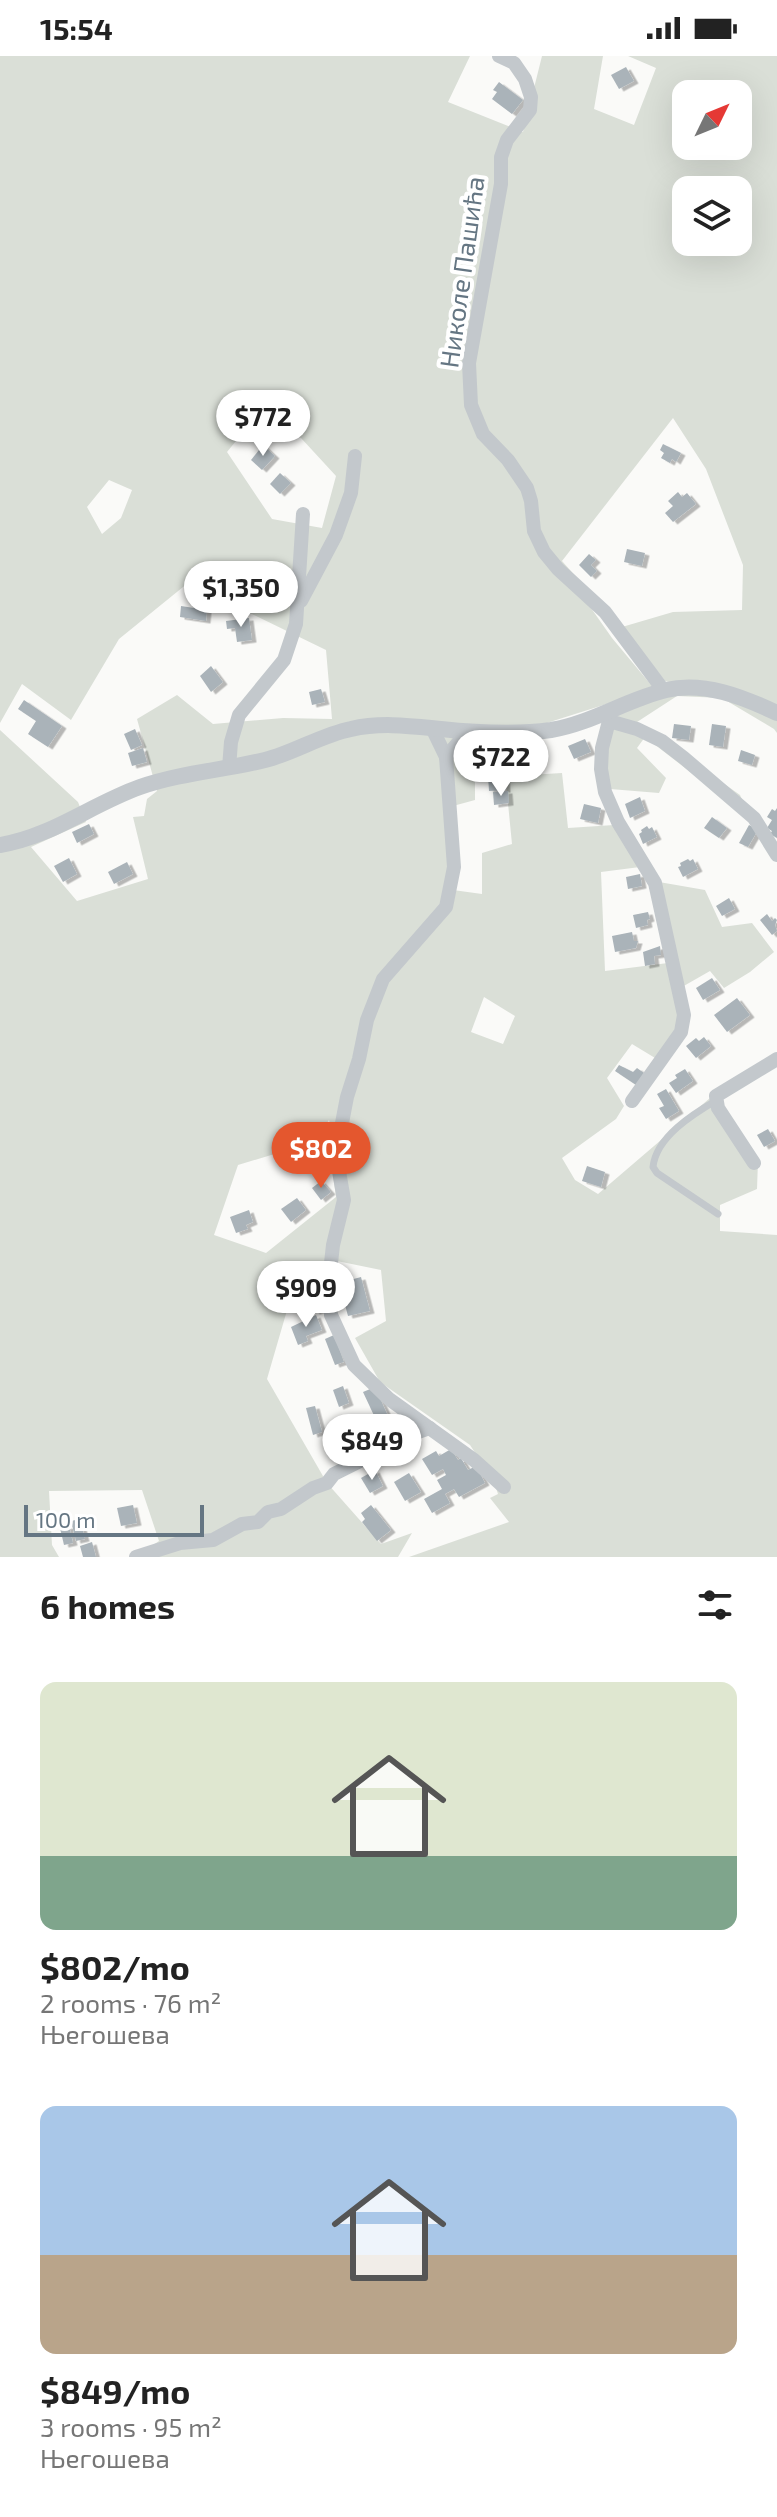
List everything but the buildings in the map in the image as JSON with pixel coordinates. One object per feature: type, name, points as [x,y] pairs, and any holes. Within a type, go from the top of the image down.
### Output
[{"type":"street","name":"Николе Пашића","points":[[499,56],[514,59],[529,90],[530,110],[507,140],[501,157],[501,184],[469,363],[471,405],[483,434],[520,474],[527,488],[534,531],[544,552],[605,612],[664,691]]},
{"type":"street","points":[[297,609],[336,535],[351,493],[355,456]]},
{"type":"street","points":[[229,768],[231,742],[239,715],[284,660],[296,624],[303,514]]},
{"type":"street","points":[[0,845],[34,836],[141,786],[290,752],[348,729],[386,725],[527,733],[609,718],[664,691],[696,689],[723,692],[777,713]]},
{"type":"street","points":[[609,718],[662,741],[684,758],[754,818],[777,855]]},
{"type":"street","points":[[609,718],[602,748],[601,769],[605,792],[618,822],[655,883],[684,1015],[681,1032],[632,1101]]},
{"type":"street","points":[[432,728],[446,757],[454,867],[446,907],[383,979],[367,1020],[336,1154],[344,1200],[333,1245],[329,1281],[331,1315],[354,1365],[389,1399],[474,1460],[504,1487]]},
{"type":"street","points":[[446,757],[468,731]]},
{"type":"street","points":[[754,1163],[718,1108],[716,1096],[777,1059]]},
{"type":"street","points":[[136,1557],[180,1543],[213,1540],[242,1524],[258,1522],[268,1512],[281,1509],[313,1488],[327,1483],[334,1474],[390,1442],[430,1428]]},
{"type":"lane","points":[[717,1100],[693,1114],[660,1147],[653,1167],[657,1173],[718,1214]]},
{"type":"shaded area","points":[[0,56],[470,56],[448,102],[523,132],[542,56],[603,56],[594,109],[634,125],[656,68],[628,56],[777,56],[777,733],[722,698],[773,707],[665,681],[622,627],[673,612],[742,610],[743,565],[706,469],[673,418],[562,561],[587,589],[586,601],[612,638],[652,686],[721,698],[677,696],[637,722],[740,795],[751,819],[645,737],[637,748],[666,778],[659,793],[610,789],[603,769],[613,702],[506,736],[510,736],[512,776],[562,773],[568,828],[614,825],[640,867],[601,872],[605,971],[668,963],[659,882],[705,890],[722,927],[752,923],[774,952],[724,988],[710,971],[682,987],[686,1025],[665,1064],[632,1044],[607,1078],[624,1106],[616,1119],[562,1158],[575,1180],[598,1194],[710,1098],[758,1161],[757,1189],[720,1205],[720,1231],[777,1235],[777,1557],[409,1557],[509,1522],[490,1498],[498,1494],[494,1482],[470,1445],[380,1382],[355,1338],[386,1321],[381,1270],[337,1261],[297,1276],[267,1379],[327,1483],[381,1544],[412,1533],[398,1557],[135,1557],[159,1541],[142,1490],[49,1491],[52,1545],[59,1557],[0,1557],[0,730],[78,802],[86,822],[31,847],[77,901],[148,879],[133,817],[144,816],[147,799],[157,791],[137,719],[177,695],[213,724],[283,718],[332,719],[326,650],[188,583],[119,639],[71,720],[22,684],[0,723]],"holes":[[[253,420],[301,438],[336,476],[322,528],[272,519],[227,452]],[[109,480],[132,490],[121,518],[102,534],[87,507]],[[504,763],[512,844],[482,853],[482,894],[453,890],[453,806],[475,800],[475,764]],[[484,997],[515,1016],[503,1044],[471,1032]],[[329,1120],[334,1137],[330,1152],[336,1197],[266,1253],[214,1235],[238,1165],[314,1142]]]}]
